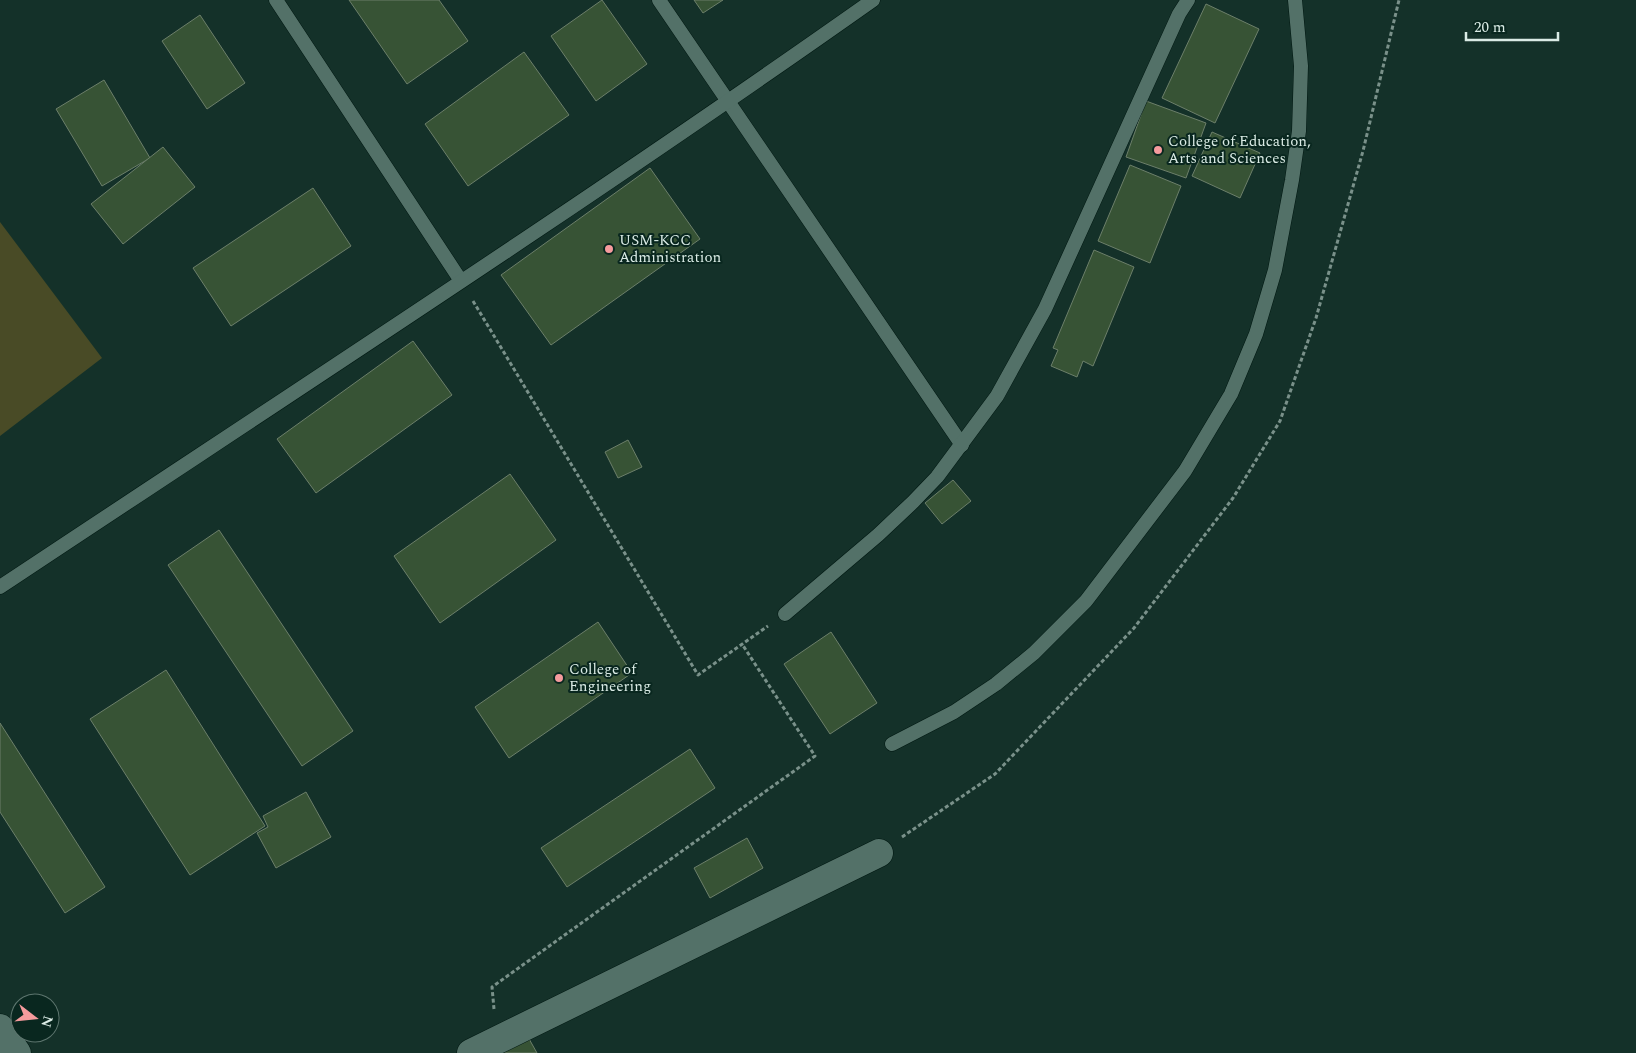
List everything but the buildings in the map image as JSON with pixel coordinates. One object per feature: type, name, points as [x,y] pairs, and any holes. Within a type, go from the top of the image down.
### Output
[{"type":"street","points":[[471,1053],[879,853]]},
{"type":"street","points":[[0,1028],[17,1053]]},
{"type":"lane","points":[[276,0],[461,281]]},
{"type":"lane","points":[[659,0],[962,445]]},
{"type":"lane","points":[[0,587],[461,281],[728,101],[873,0]]},
{"type":"lane","points":[[785,614],[878,535],[913,502],[962,445],[997,396],[1045,310],[1179,14],[1188,0]]},
{"type":"lane","points":[[892,744],[954,712],[996,684],[1034,653],[1086,601],[1185,471],[1231,394],[1256,334],[1270,288],[1292,180],[1299,131],[1301,66],[1295,0]]},
{"type":"path","points":[[461,281],[698,675],[785,614]]},
{"type":"path","points":[[497,1040],[492,987],[815,756],[742,644]]},
{"type":"green space","points":[[0,222],[102,358],[0,436]]},
{"type":"place","name":"College of Education, Arts and Sciences","points":[[1158,150]]},
{"type":"place","name":"USM-KCC Administration","points":[[609,249]]},
{"type":"place","name":"College of Engineering","points":[[559,678]]}]
